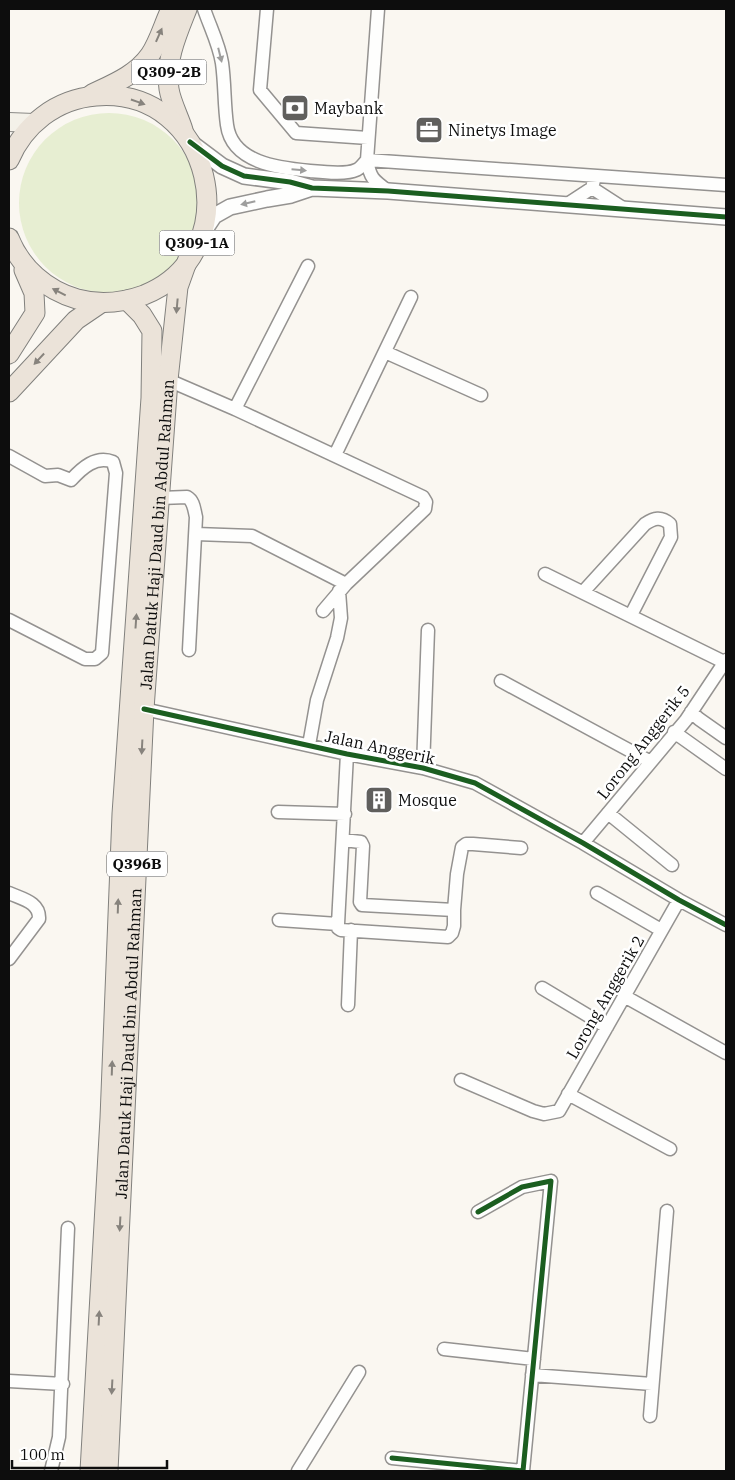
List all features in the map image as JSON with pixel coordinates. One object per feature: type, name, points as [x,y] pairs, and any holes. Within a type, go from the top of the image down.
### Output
[{"type":"main road","points":[[84,98],[124,79],[135,71],[150,55],[171,9]]},
{"type":"main road","name":"Q309-2B","points":[[187,9],[170,56],[169,88],[188,138]]},
{"type":"main road","name":"Q309-1A","points":[[9,160],[19,141],[34,123],[58,107],[84,98],[115,96],[140,102],[163,114],[188,138],[201,164],[207,188],[206,213],[200,237],[188,259],[166,282],[147,294],[127,300],[101,303],[79,300],[52,289],[30,271],[12,246]]},
{"type":"main road","points":[[9,122],[34,123]]},
{"type":"main road","points":[[9,354],[35,313],[34,293],[12,246]]},
{"type":"main road","name":"Jalan Datuk Haji Daud bin Abdul Rahman","points":[[108,1471],[144,709],[168,380],[178,287],[188,259]]},
{"type":"main road","name":"Jalan Datuk Haji Daud bin Abdul Rahman","points":[[90,1471],[110,1118],[122,814],[152,380],[152,330],[142,315],[127,300]]},
{"type":"main road","points":[[9,392],[76,320],[101,303]]},
{"type":"street","points":[[204,9],[216,39],[222,62],[227,126],[232,141],[237,146],[254,159],[282,168],[347,172],[357,170],[367,160]]},
{"type":"street","points":[[267,9],[260,90],[296,133],[368,138]]},
{"type":"street","points":[[378,9],[367,160],[372,180],[388,191]]},
{"type":"street","points":[[188,138],[222,166],[244,176],[290,182],[312,188],[388,191],[726,217]]},
{"type":"street","points":[[367,160],[594,182],[726,185]]},
{"type":"street","points":[[566,205],[594,182]]},
{"type":"street","points":[[594,182],[626,210]]},
{"type":"street","points":[[200,237],[214,216],[230,207],[291,195],[312,188]]},
{"type":"street","points":[[235,409],[308,266]]},
{"type":"street","points":[[335,455],[411,297]]},
{"type":"street","points":[[385,352],[481,395]]},
{"type":"street","points":[[168,380],[235,409],[423,497],[426,502],[425,508],[343,587],[323,611]]},
{"type":"street","points":[[9,456],[45,476],[58,475],[71,480],[96,460],[106,459],[113,462],[116,473],[102,653],[95,659],[85,659],[9,620]]},
{"type":"street","points":[[160,498],[183,497],[191,499],[196,517],[189,650]]},
{"type":"street","points":[[583,592],[645,524],[654,519],[664,519],[670,524],[670,537],[631,616]]},
{"type":"street","points":[[196,534],[252,536],[343,587]]},
{"type":"street","points":[[545,574],[725,661]]},
{"type":"street","points":[[309,745],[317,700],[337,638],[341,618],[343,587]]},
{"type":"street","points":[[423,768],[428,630]]},
{"type":"street","name":"Lorong Anggerik 5","points":[[583,842],[692,712],[725,661]]},
{"type":"street","points":[[501,681],[651,762]]},
{"type":"street","name":"Jalan Anggerik","points":[[144,709],[347,754],[423,768],[475,783],[583,842],[679,900],[726,925]]},
{"type":"street","points":[[692,712],[699,720],[726,738]]},
{"type":"street","points":[[674,732],[726,769]]},
{"type":"street","points":[[347,754],[338,924],[338,928],[341,930],[448,937],[452,933],[454,926],[457,874],[462,847],[466,844],[473,844],[521,848]]},
{"type":"street","points":[[278,812],[345,814]]},
{"type":"street","points":[[608,813],[672,866]]},
{"type":"street","points":[[343,840],[361,842],[363,846],[360,902],[362,905],[454,910]]},
{"type":"street","points":[[9,893],[36,905],[39,911],[39,919],[9,959]]},
{"type":"street","points":[[597,893],[661,930]]},
{"type":"street","name":"Lorong Anggerik 2","points":[[461,1080],[533,1112],[544,1114],[559,1111],[679,900]]},
{"type":"street","points":[[279,920],[338,924]]},
{"type":"street","points":[[348,1004],[352,930]]},
{"type":"street","points":[[542,988],[607,1027]]},
{"type":"street","points":[[624,996],[726,1053]]},
{"type":"street","points":[[568,1094],[670,1149]]},
{"type":"street","points":[[392,1458],[523,1471],[552,1181],[522,1187],[478,1212]]},
{"type":"street","points":[[650,1416],[667,1211]]},
{"type":"street","points":[[51,1471],[59,1437],[63,1384],[68,1228]]},
{"type":"street","points":[[444,1349],[534,1359]]},
{"type":"street","points":[[298,1471],[359,1372]]},
{"type":"street","points":[[532,1375],[652,1384]]},
{"type":"street","points":[[9,1381],[63,1384]]},
{"type":"green space","points":[[118,113],[127,114],[152,123],[173,139],[189,160],[198,185],[198,221],[189,246],[173,267],[152,283],[144,286],[127,292],[100,293],[91,292],[66,283],[39,260],[29,246],[20,221],[19,194],[20,185],[29,160],[52,133],[66,123],[91,114]]},
{"type":"cycle path","points":[[190,142],[222,166],[244,176],[290,182],[312,188],[388,191],[726,217]]},
{"type":"cycle path","points":[[144,709],[347,754],[423,768],[475,783],[726,925]]},
{"type":"cycle path","points":[[392,1458],[523,1471],[551,1181],[522,1187],[478,1212]]},
{"type":"place","name":"Maybank","points":[[295,108]]},
{"type":"place","name":"Ninetys Image","points":[[429,130]]},
{"type":"place","name":"Mosque","points":[[379,800]]}]
